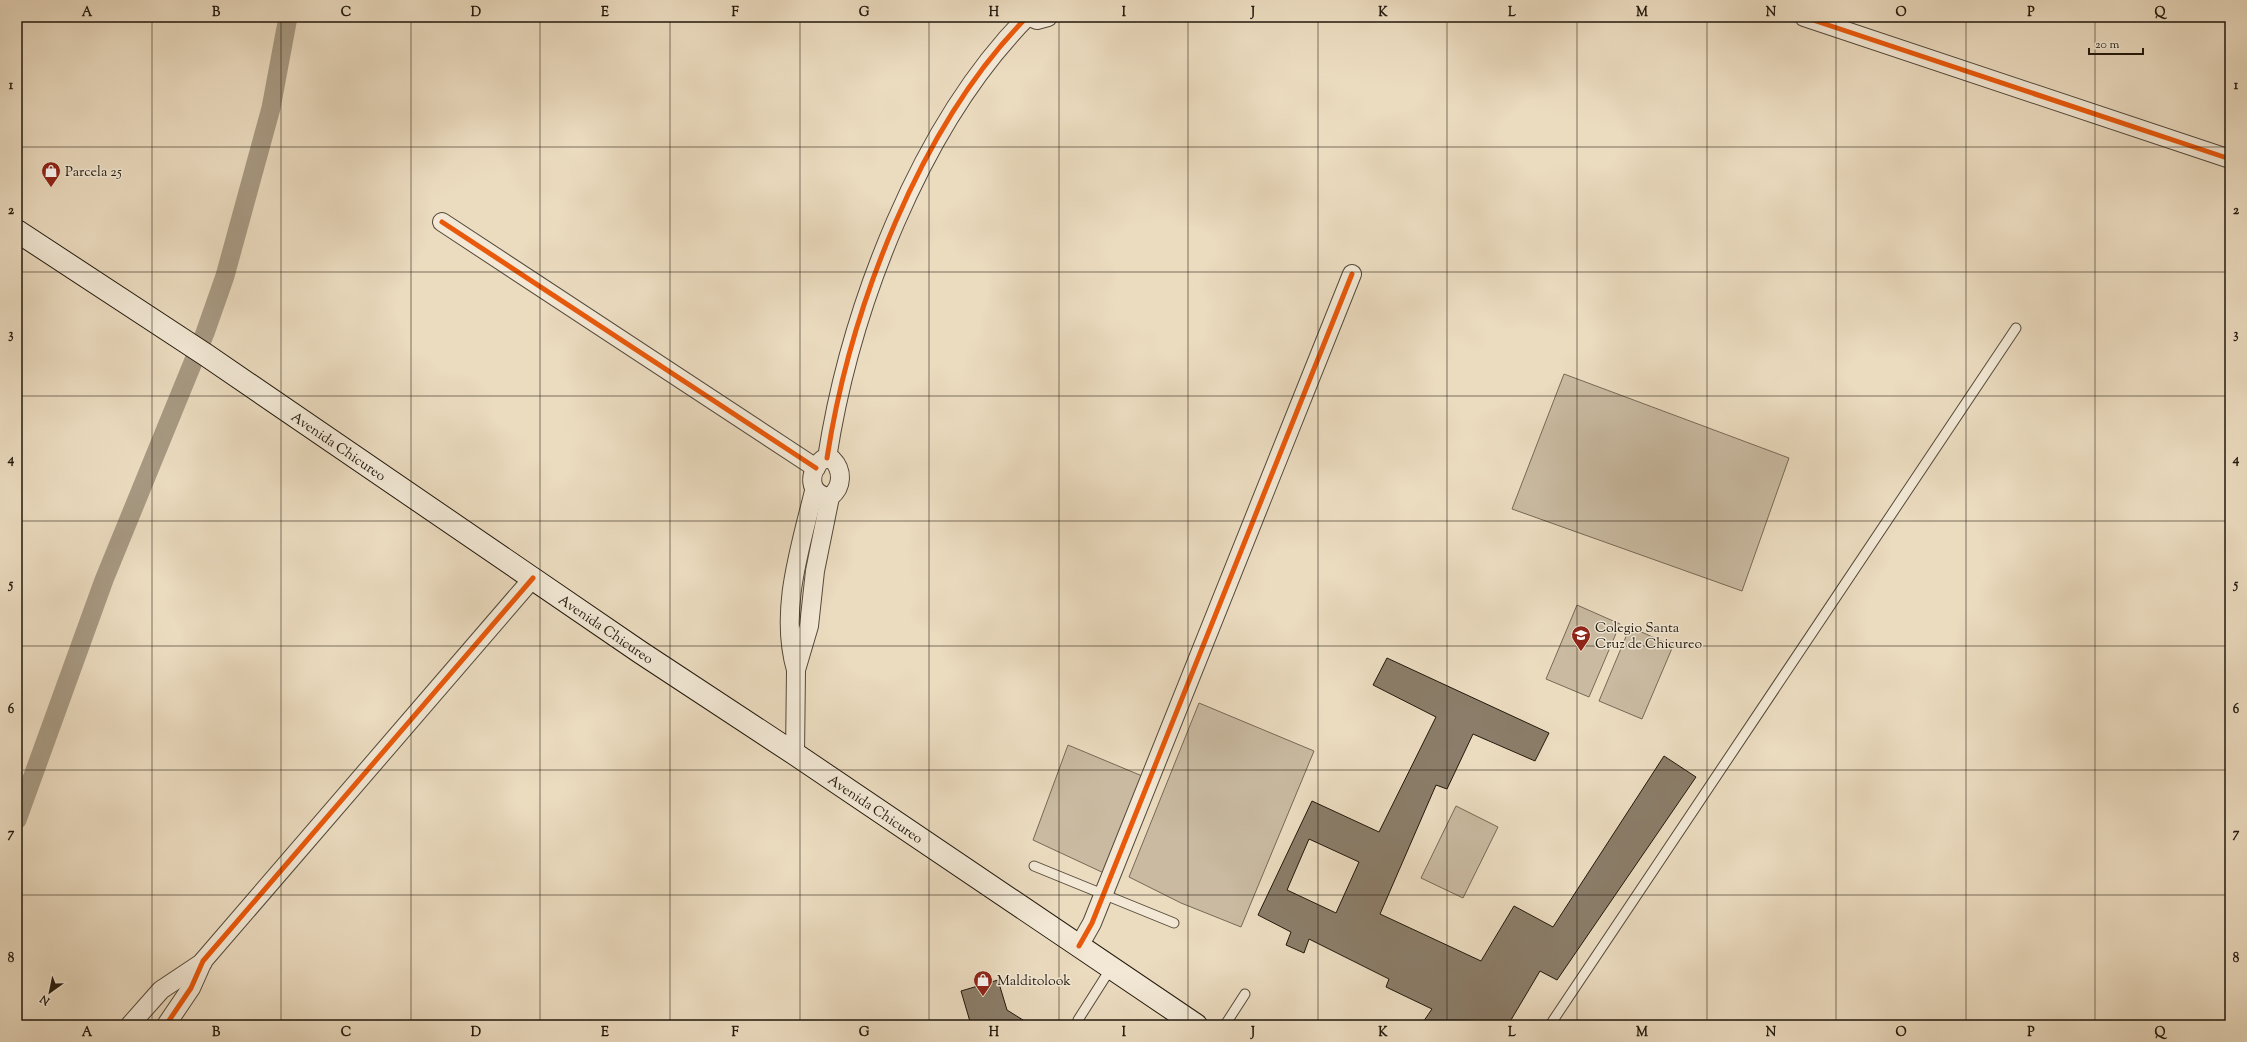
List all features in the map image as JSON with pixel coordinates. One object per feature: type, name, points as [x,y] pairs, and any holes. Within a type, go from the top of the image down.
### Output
[{"type":"main road","name":"Avenida Chicureo","points":[[17,232],[206,355],[640,652],[795,754],[1196,1025]]},
{"type":"street","points":[[795,754],[796,670],[809,626],[822,494],[813,476],[821,463],[854,337],[879,264],[906,202],[928,158],[966,92],[993,53],[1028,17],[1037,20],[1048,17]]},
{"type":"street","points":[[1804,17],[2230,159]]},
{"type":"street","points":[[442,222],[821,463],[835,462],[840,472],[838,488],[822,494]]},
{"type":"street","points":[[1079,946],[1092,923],[1104,894],[1352,274]]},
{"type":"street","points":[[166,1025],[191,988],[204,961],[533,578]]},
{"type":"street","points":[[130,1025],[161,990],[204,961]]},
{"type":"lane","points":[[1550,1025],[2016,328]]},
{"type":"lane","points":[[1034,866],[1174,923]]},
{"type":"lane","points":[[1078,1020],[1111,968]]},
{"type":"lane","points":[[1225,1025],[1245,994]]},
{"type":"shaded area","points":[[1564,374],[1789,458],[1742,591],[1512,509]]},
{"type":"shaded area","points":[[1577,605],[1620,624],[1589,697],[1546,679]]},
{"type":"shaded area","points":[[1630,627],[1673,646],[1642,719],[1599,701]]},
{"type":"shaded area","points":[[1199,703],[1314,751],[1241,927],[1181,903],[1129,877]]},
{"type":"shaded area","points":[[1068,745],[1147,778],[1106,874],[1033,840]]},
{"type":"shaded area","points":[[1456,806],[1498,827],[1463,898],[1421,878]]},
{"type":"building","points":[[1387,658],[1549,733],[1535,761],[1473,734],[1447,789],[1436,785],[1380,914],[1481,961],[1514,906],[1553,927],[1664,756],[1696,777],[1557,980],[1540,971],[1508,1025],[1421,1025],[1432,1009],[1386,987],[1389,979],[1309,939],[1304,953],[1286,945],[1291,932],[1258,915],[1312,801],[1379,832],[1436,717],[1373,685]],"holes":[[[1309,839],[1359,862],[1336,913],[1287,890]]]},
{"type":"building","name":"Malditolook","points":[[998,980],[1007,1010],[1031,1025],[971,1025],[961,991]]},
{"type":"waterway","points":[[17,820],[104,580],[205,333],[225,276],[271,108],[288,17]]},
{"type":"cycle path","points":[[827,458],[838,401],[853,341],[872,281],[896,222],[923,165],[954,111],[989,61],[1027,17]]},
{"type":"cycle path","points":[[1804,17],[2230,159]]},
{"type":"cycle path","points":[[442,222],[816,468]]},
{"type":"cycle path","points":[[1079,946],[1092,923],[1352,274]]},
{"type":"cycle path","points":[[166,1025],[191,988],[203,961],[533,578]]},
{"type":"place","name":"Parcela 25","points":[[51,188]]},
{"type":"place","name":"Colegio Santa Cruz de Chicureo","points":[[1581,652]]},
{"type":"place","name":"Malditolook","points":[[983,997]]}]
